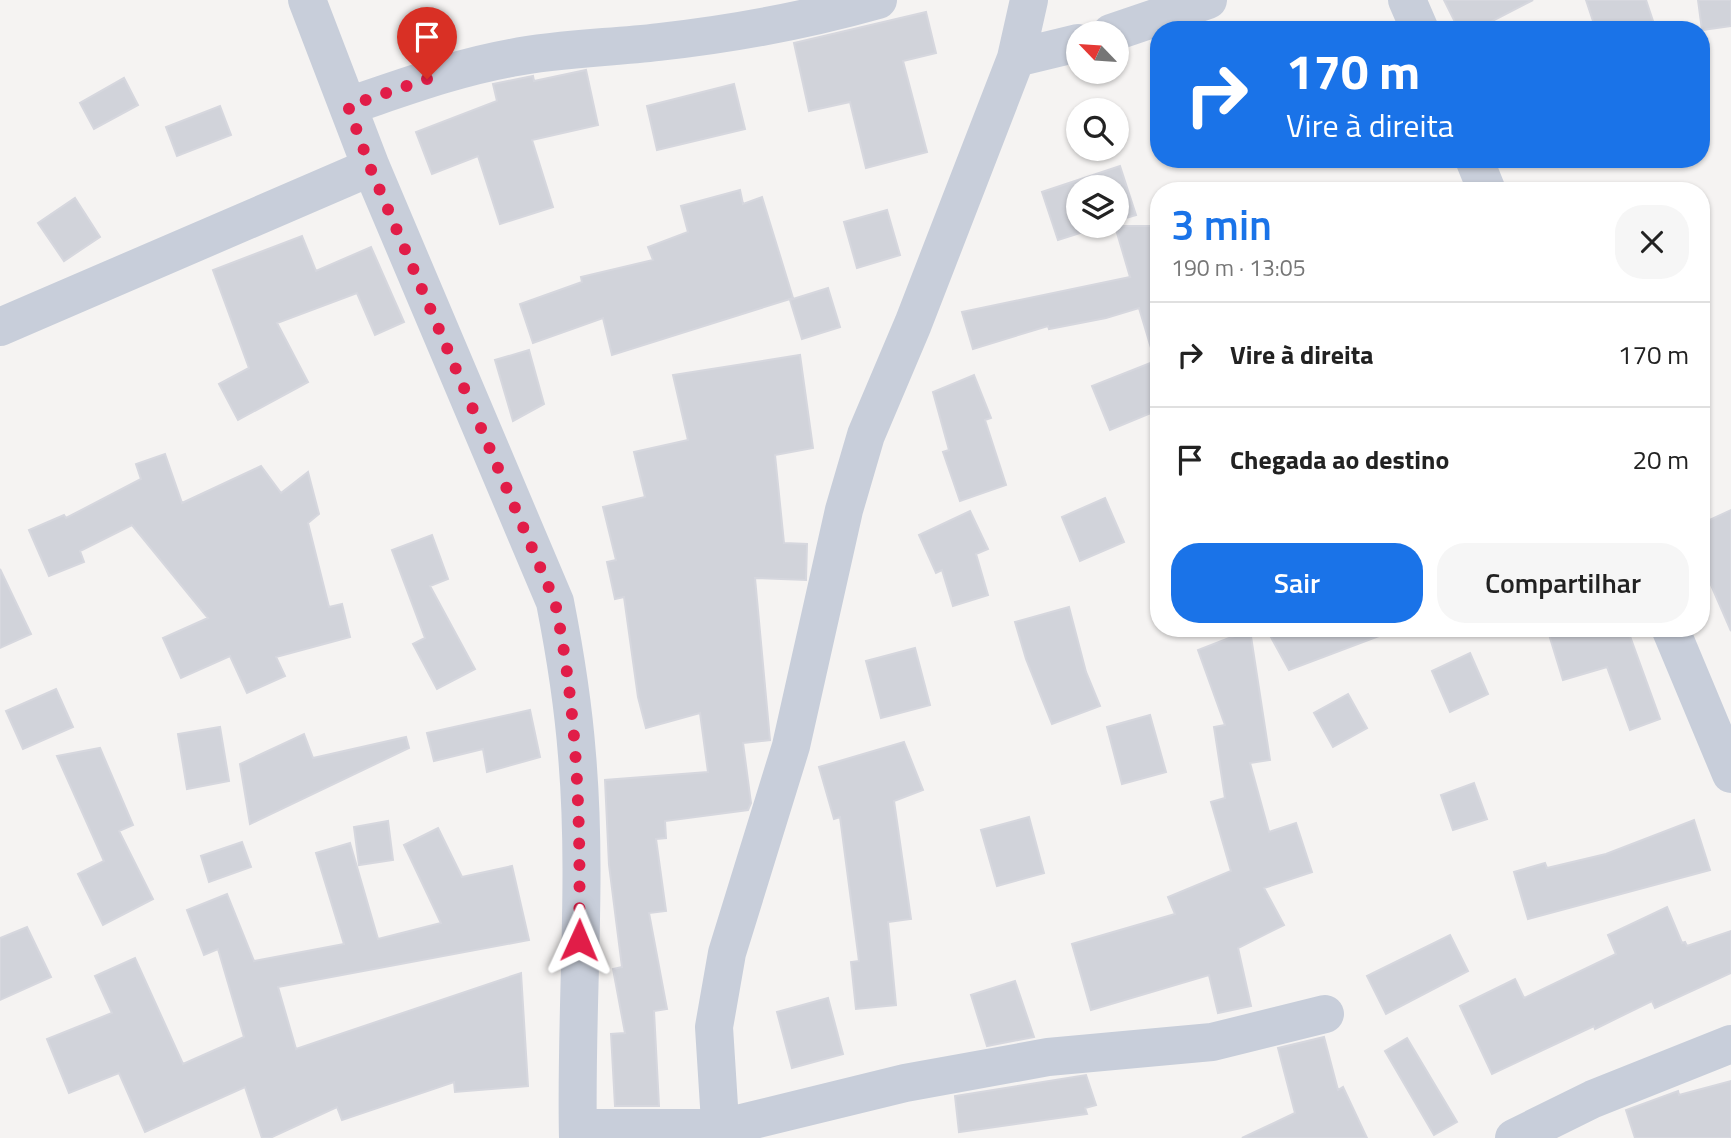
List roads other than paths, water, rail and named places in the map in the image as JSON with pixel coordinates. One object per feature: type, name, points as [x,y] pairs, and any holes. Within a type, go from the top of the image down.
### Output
[{"type":"street","points":[[307,0],[370,167],[555,602],[568,664],[578,757],[578,1133],[721,1133],[905,1083],[1048,1057],[1212,1042],[1325,1014]]},
{"type":"street","points":[[348,106],[427,79],[510,58],[580,47],[656,43],[710,35],[878,0]]},
{"type":"street","points":[[721,1133],[714,1027],[727,953],[791,746],[844,510],[866,435],[913,324],[1016,58],[1029,0]]},
{"type":"street","points":[[1129,27],[1208,0]]},
{"type":"street","points":[[1407,0],[1416,21]]},
{"type":"street","points":[[1016,58],[1066,46]]},
{"type":"street","points":[[0,327],[370,167]]},
{"type":"street","points":[[1674,637],[1731,774]]},
{"type":"street","points":[[1514,1138],[1593,1099],[1731,1044]]}]
